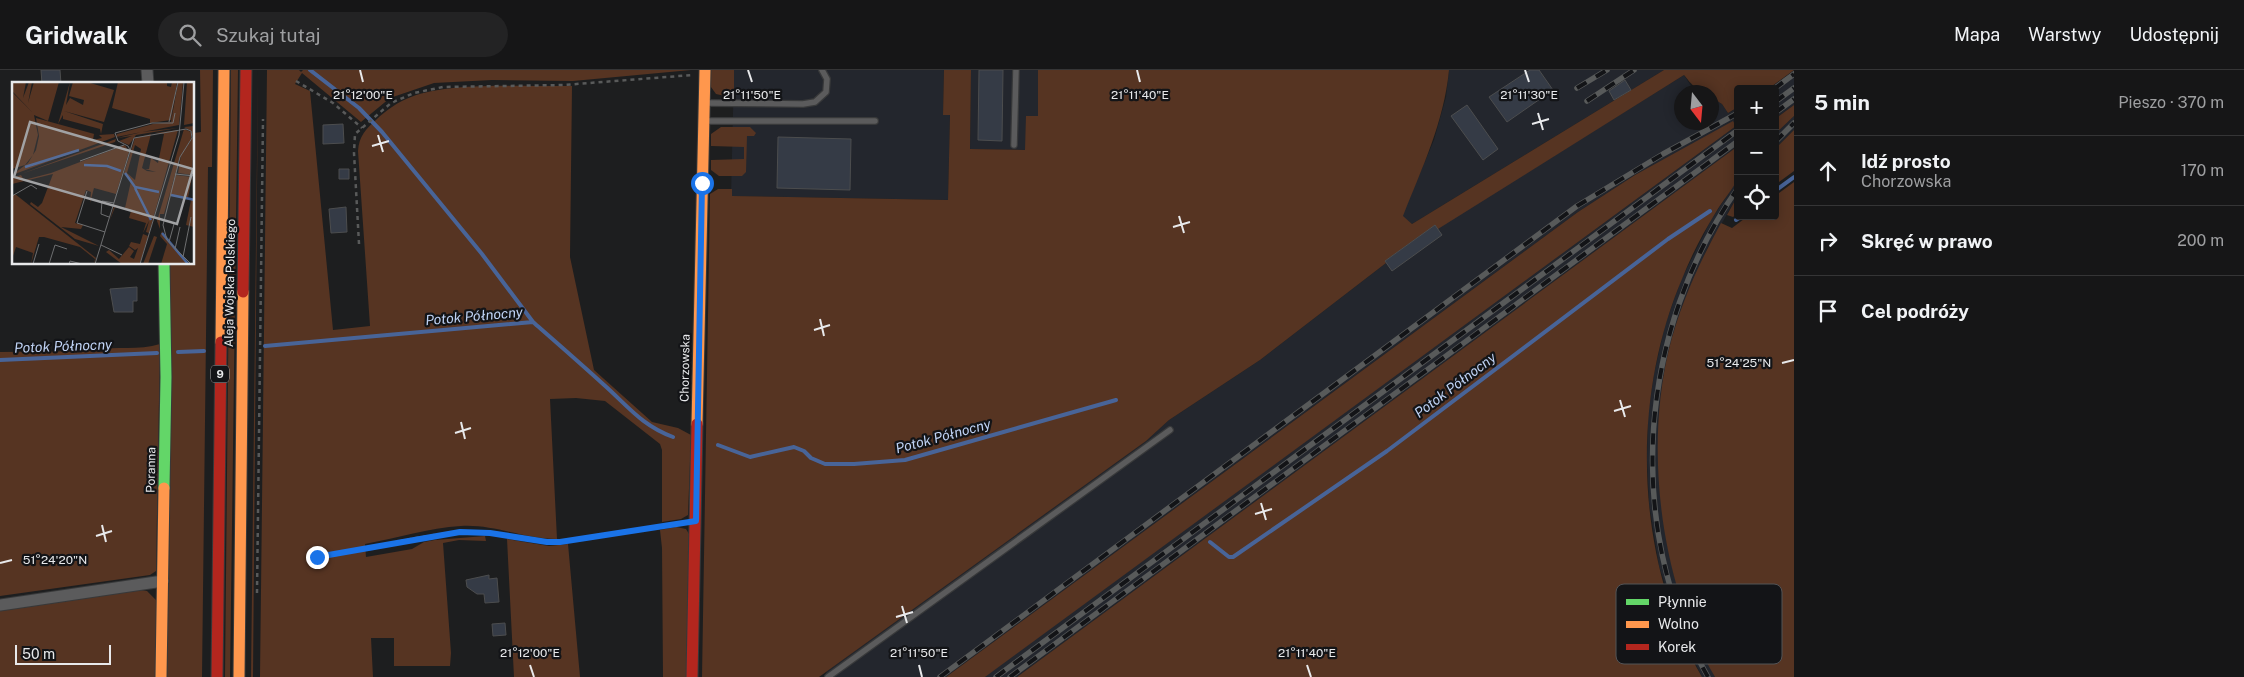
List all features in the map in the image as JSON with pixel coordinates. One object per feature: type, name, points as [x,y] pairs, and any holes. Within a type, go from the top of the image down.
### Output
[{"type":"main road","name":"Aleja Wojska Polskiego","points":[[217,677],[224,70]]},
{"type":"main road","name":"Aleja Wojska Polskiego","points":[[239,677],[246,70]]},
{"type":"main road","name":"Chorzowska","points":[[693,674],[705,73]]},
{"type":"main road","name":"Poranna","points":[[161,677],[166,376],[164,265]]},
{"type":"street","points":[[0,605],[163,581]]},
{"type":"lane","points":[[704,102],[803,104],[815,102],[826,92],[827,79],[822,70]]},
{"type":"lane","points":[[1014,145],[1016,70]]},
{"type":"lane","points":[[704,121],[875,121]]},
{"type":"lane","points":[[828,677],[1170,430]]},
{"type":"path","points":[[359,244],[354,153],[355,134],[391,103],[414,93],[443,87],[564,84],[705,73]]},
{"type":"path","points":[[296,81],[333,103],[362,128]]},
{"type":"path","points":[[257,598],[262,116]]},
{"type":"path","points":[[313,555],[325,557],[460,532],[490,533],[547,542],[560,542],[696,521]]},
{"type":"shaded area","points":[[200,70],[213,70],[212,167],[208,167],[202,677],[167,677],[167,265],[195,265],[195,133],[201,132]]},
{"type":"shaded area","points":[[231,70],[238,70],[230,677],[225,677]]},
{"type":"shaded area","points":[[258,70],[253,677],[251,677]]},
{"type":"shaded area","points":[[267,70],[299,70],[301,72],[303,70],[691,70],[573,81],[492,80],[434,83],[390,98],[361,122],[302,73],[295,84],[310,91],[333,330],[370,326],[358,151],[361,137],[369,127],[397,104],[427,92],[467,87],[572,86],[570,257],[594,370],[652,422],[678,428],[691,435],[688,515],[681,519],[662,522],[662,450],[660,444],[605,401],[576,398],[550,399],[557,539],[533,537],[485,527],[461,526],[425,531],[365,544],[366,557],[412,549],[424,542],[435,540],[485,536],[486,541],[459,540],[443,543],[451,653],[450,666],[394,666],[394,638],[371,638],[373,677],[260,677]]},
{"type":"shaded area","points":[[711,70],[734,70],[734,98],[716,94],[711,87]]},
{"type":"shaded area","points":[[734,70],[944,70],[943,114],[950,115],[948,200],[731,196]]},
{"type":"shaded area","points":[[944,70],[971,70],[970,149],[1025,150],[1026,116],[1038,116],[1038,70],[1449,70],[1437,126],[1403,216],[1412,224],[1664,70],[1794,70],[1773,85],[1734,85],[1734,109],[1728,113],[1719,102],[1719,85],[1692,85],[1684,75],[1438,229],[1435,225],[1385,261],[1386,263],[1260,360],[1169,420],[1146,441],[819,677],[702,677],[710,194],[718,189],[732,189],[732,196],[948,200],[950,115],[943,115]]},
{"type":"shaded area","points":[[971,70],[1038,70],[1038,116],[1026,116],[1026,150],[970,149]]},
{"type":"shaded area","points":[[1449,70],[1664,70],[1412,224],[1402,216],[1434,140],[1446,97]]},
{"type":"shaded area","points":[[1794,71],[1794,105],[1779,116],[1779,85],[1774,85]]},
{"type":"shaded area","points":[[1684,75],[1690,85],[1674,85],[1674,130],[1718,130],[1635,175],[1578,212],[946,677],[829,677],[826,672],[1146,441],[1169,420],[1260,360],[1386,263],[1385,261],[1435,225],[1438,228]]},
{"type":"shaded area","points":[[1719,102],[1728,113],[1734,110],[1734,123],[1733,122],[1719,130]]},
{"type":"shaded area","points":[[1794,105],[1794,116],[1779,130],[1779,116]]},
{"type":"shaded area","points":[[1794,116],[1794,130],[1779,145],[1779,130]]},
{"type":"shaded area","points":[[1733,121],[1734,123],[1734,127],[985,677],[946,677],[1578,212],[1635,175]]},
{"type":"shaded area","points":[[721,127],[750,127],[756,133],[754,136],[747,136],[746,172],[742,176],[719,176],[711,170],[711,160],[744,159],[744,147],[711,146],[711,134]]},
{"type":"shaded area","points":[[1734,127],[1734,149],[1017,677],[984,677]]},
{"type":"shaded area","points":[[1794,130],[1794,171],[1779,182],[1779,175],[1779,145]]},
{"type":"shaded area","points":[[1734,149],[1734,185],[1702,236],[1682,279],[1665,326],[1654,376],[1648,428],[1647,480],[1653,532],[1663,584],[1616,584],[1616,664],[1696,664],[1702,677],[1017,677]]},
{"type":"shaded area","points":[[1794,182],[1794,677],[1715,677],[1708,664],[1782,664],[1782,584],[1677,584],[1670,560],[1662,517],[1658,474],[1658,431],[1662,389],[1669,349],[1684,300],[1705,253],[1721,223],[1732,228],[1743,220],[1779,220],[1779,193]]},
{"type":"shaded area","points":[[1734,185],[1734,202],[1707,249],[1679,318],[1669,350],[1659,420],[1659,463],[1667,543],[1677,584],[1665,584],[1659,566],[1649,503],[1647,459],[1648,414],[1654,374],[1665,325],[1681,280],[1711,220]]},
{"type":"shaded area","points":[[1734,202],[1734,216],[1727,215]]},
{"type":"shaded area","points":[[160,344],[156,571],[150,575],[0,596],[0,352],[94,351]]},
{"type":"shaded area","points":[[676,527],[686,529],[689,534],[686,677],[663,677],[662,548],[660,530]]},
{"type":"shaded area","points":[[507,539],[549,546],[568,544],[580,677],[514,677]]},
{"type":"shaded area","points":[[141,590],[147,591],[156,600],[156,677],[0,677],[0,611]]},
{"type":"shaded area","points":[[1696,664],[1708,664],[1715,677],[1702,677]]},
{"type":"building","points":[[41,70],[60,70],[61,82],[42,82]]},
{"type":"building","points":[[979,70],[1003,70],[1002,141],[978,140]]},
{"type":"building","points":[[1530,70],[1539,70],[1553,90],[1507,122],[1489,97]]},
{"type":"building","points":[[1625,80],[1631,90],[1614,100],[1609,91]]},
{"type":"building","points":[[1467,105],[1498,149],[1483,160],[1451,116]]},
{"type":"building","points":[[343,124],[344,143],[323,144],[323,125]]},
{"type":"building","points":[[778,137],[851,139],[850,190],[777,188]]},
{"type":"building","points":[[339,169],[349,169],[349,179],[339,179]]},
{"type":"building","points":[[346,207],[347,232],[331,233],[329,209]]},
{"type":"building","points":[[1435,225],[1442,235],[1392,271],[1385,261]]},
{"type":"building","points":[[137,287],[137,301],[133,301],[133,312],[114,312],[110,289]]},
{"type":"building","points":[[489,575],[489,579],[497,578],[499,602],[485,603],[484,594],[477,594],[467,587],[466,580]]},
{"type":"building","points":[[505,623],[506,635],[493,636],[492,624]]},
{"type":"waterway","points":[[310,70],[359,108],[382,132],[482,254],[533,322]]},
{"type":"waterway","name":"Potok Północny","points":[[1779,188],[1794,177]]},
{"type":"waterway","name":"Potok Północny","points":[[1210,542],[1229,557],[1233,557],[1387,451],[1668,239],[1710,211]]},
{"type":"waterway","name":"Potok Północny","points":[[265,346],[533,322],[643,421],[673,437]]},
{"type":"waterway","name":"Potok Północny","points":[[178,352],[204,351]]},
{"type":"waterway","name":"Potok Północny","points":[[0,360],[157,353]]},
{"type":"waterway","name":"Potok Północny","points":[[718,445],[750,457],[794,447],[825,464],[905,460],[1116,400]]},
{"type":"railway","points":[[1577,88],[1607,70]]},
{"type":"railway","points":[[1587,101],[1634,70]]},
{"type":"railway","points":[[1779,85],[1794,74]]},
{"type":"railway","points":[[1779,99],[1794,88]]},
{"type":"railway","points":[[1779,110],[1794,99]]},
{"type":"railway","points":[[940,677],[1577,206],[1663,154],[1734,115]]},
{"type":"railway","points":[[1779,138],[1794,123]]},
{"type":"railway","points":[[996,677],[1734,133]]},
{"type":"railway","points":[[1010,677],[1734,144]]},
{"type":"railway","points":[[1671,584],[1662,556],[1654,493],[1654,428],[1662,365],[1679,303],[1705,243],[1734,195]]},
{"type":"railway","points":[[1702,664],[1708,677]]},
{"type":"traffic: fast","points":[[164,265],[166,377],[164,488]]},
{"type":"traffic: slow","points":[[221,342],[224,70]]},
{"type":"traffic: slow","points":[[697,424],[705,70]]},
{"type":"traffic: slow","points":[[239,677],[243,292]]},
{"type":"traffic: slow","points":[[161,677],[164,488]]},
{"type":"traffic: jam","points":[[243,292],[246,70]]},
{"type":"traffic: jam","points":[[217,677],[221,342]]},
{"type":"traffic: jam","points":[[692,677],[697,424]]},
{"type":"route","points":[[317,557],[460,532],[501,534],[547,542],[560,542],[696,521],[702,183]]}]
